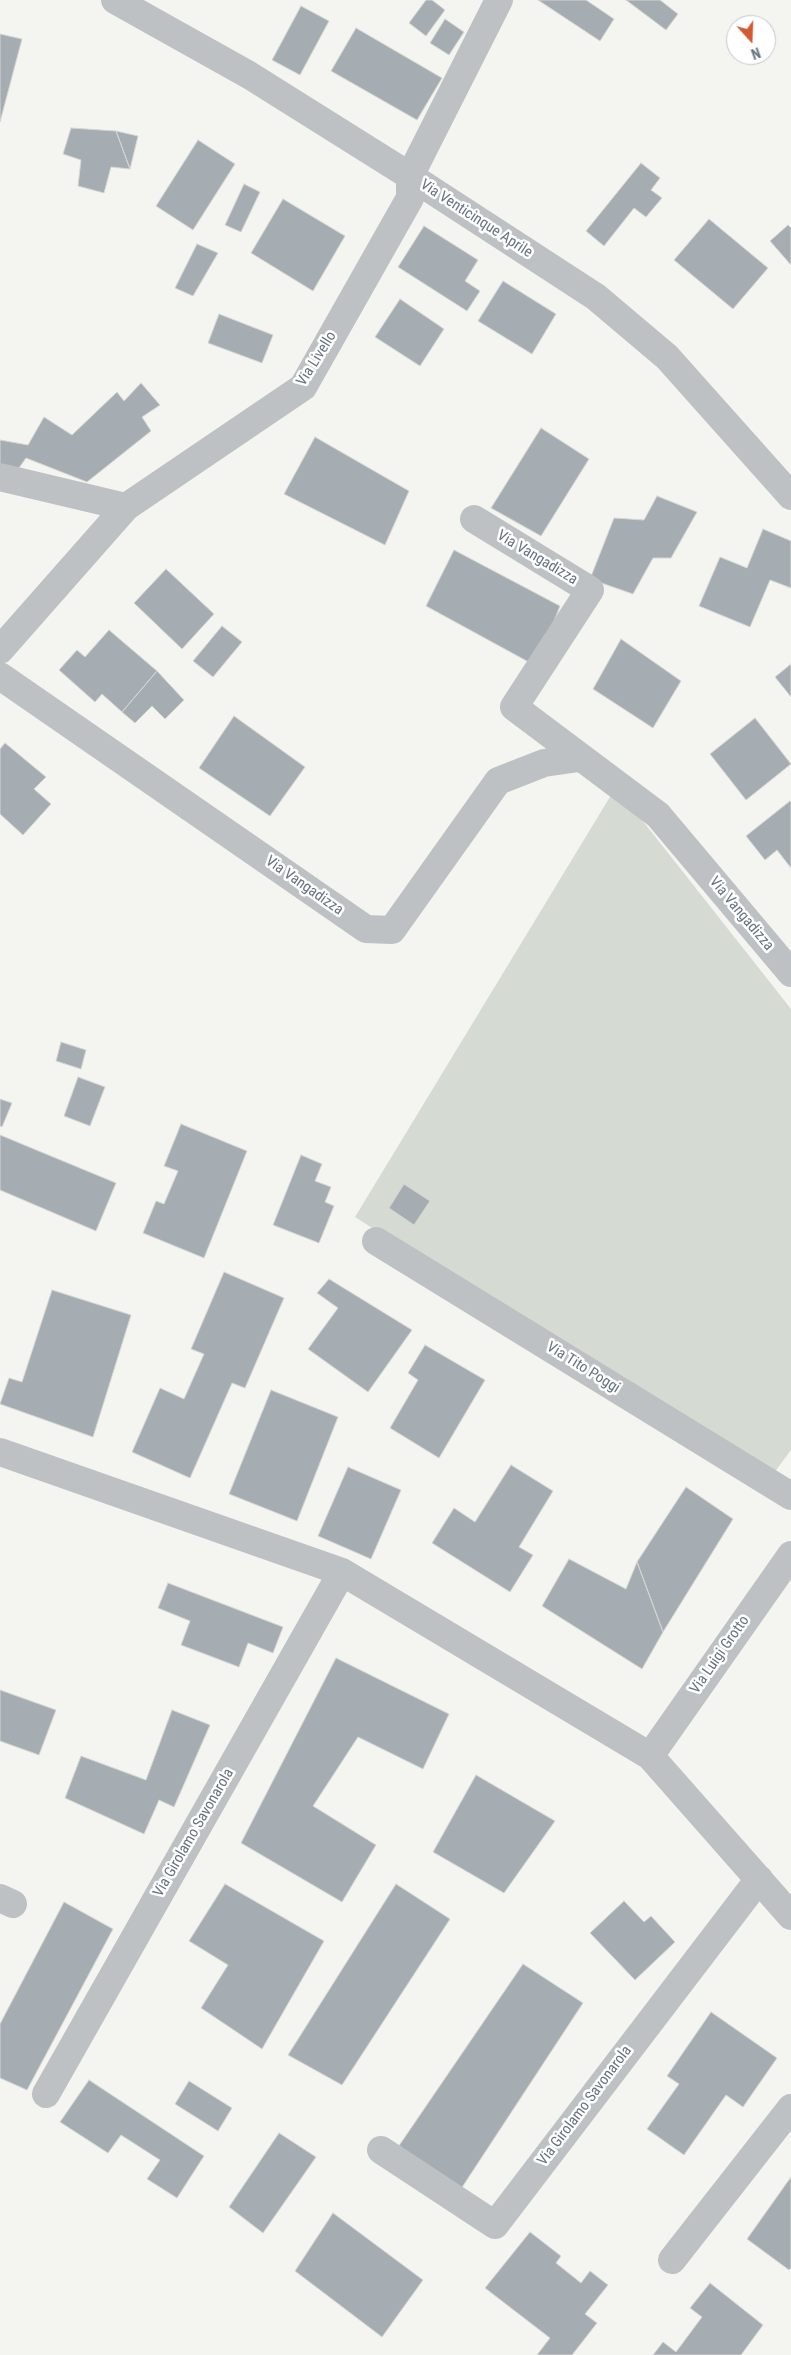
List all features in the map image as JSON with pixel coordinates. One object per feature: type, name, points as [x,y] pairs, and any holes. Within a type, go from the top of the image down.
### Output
[{"type":"street","name":"Via Venticinque Aprile","points":[[115,0],[248,75],[410,176],[603,303],[667,357],[791,496]]},
{"type":"street","name":"Via Livello","points":[[0,650],[126,507],[302,387],[410,198],[410,176],[499,0]]},
{"type":"street","points":[[0,477],[126,507]]},
{"type":"street","name":"Via Vangadizza","points":[[474,519],[590,590],[514,707],[579,758],[658,815],[791,973]]},
{"type":"street","name":"Via Vangadizza","points":[[0,676],[366,929],[392,930],[498,781],[544,763],[579,758]]},
{"type":"street","name":"Via Tito Poggi","points":[[376,1241],[791,1496]]},
{"type":"street","points":[[0,1452],[342,1572],[650,1756],[791,1916]]},
{"type":"street","name":"Via Luigi Grotto","points":[[650,1756],[791,1555]]},
{"type":"street","name":"Via Girolamo Savonarola","points":[[46,2094],[342,1572]]},
{"type":"street","name":"Via Girolamo Savonarola","points":[[381,2150],[494,2225],[759,1879]]},
{"type":"street","points":[[672,2260],[791,2108]]},
{"type":"shaded area","points":[[616,787],[791,1009],[791,1450],[768,1481],[355,1217]]},
{"type":"building","points":[[426,0],[432,0],[445,10],[426,36],[409,23]]},
{"type":"building","points":[[538,0],[586,0],[614,19],[600,41]]},
{"type":"building","points":[[626,0],[660,0],[678,14],[666,30]]},
{"type":"building","points":[[301,6],[329,21],[300,75],[272,60]]},
{"type":"building","points":[[445,19],[464,32],[449,55],[430,43]]},
{"type":"building","points":[[356,28],[442,78],[417,120],[331,71]]},
{"type":"building","points":[[0,34],[22,39],[0,122]]},
{"type":"building","points":[[71,128],[116,131],[130,169],[111,167],[104,193],[78,186],[81,160],[63,154]]},
{"type":"building","points":[[116,131],[138,136],[130,169]]},
{"type":"building","points":[[198,140],[235,164],[193,230],[156,206]]},
{"type":"building","points":[[641,163],[660,178],[651,190],[662,198],[646,217],[634,208],[604,246],[586,231]]},
{"type":"building","points":[[244,184],[260,192],[241,232],[225,225]]},
{"type":"building","points":[[283,199],[345,236],[313,291],[251,253]]},
{"type":"building","points":[[709,219],[768,268],[733,309],[674,260]]},
{"type":"building","points":[[788,225],[791,228],[791,265],[770,241]]},
{"type":"building","points":[[424,226],[478,260],[465,281],[480,291],[467,311],[398,267]]},
{"type":"building","points":[[197,244],[218,253],[193,296],[175,288]]},
{"type":"building","points":[[503,281],[556,314],[532,354],[478,321]]},
{"type":"building","points":[[400,299],[444,329],[420,366],[375,337]]},
{"type":"building","points":[[219,314],[273,335],[262,363],[208,343]]},
{"type":"building","points":[[141,383],[160,405],[142,417],[151,431],[87,482],[26,458],[14,475],[0,469],[0,440],[28,445],[44,417],[72,435],[117,392],[124,401]]},
{"type":"building","points":[[541,428],[589,459],[541,536],[491,508]]},
{"type":"building","points":[[315,437],[409,491],[385,545],[284,494]]},
{"type":"building","points":[[657,496],[697,512],[671,558],[653,558],[633,594],[590,579],[614,518],[644,520]]},
{"type":"building","points":[[763,529],[791,541],[791,588],[770,580],[750,627],[699,606],[720,557],[747,568]]},
{"type":"building","points":[[454,550],[560,606],[536,666],[426,606]]},
{"type":"building","points":[[166,569],[214,614],[182,649],[134,603]]},
{"type":"building","points":[[222,626],[242,642],[213,677],[193,661]]},
{"type":"building","points":[[109,630],[157,671],[122,712],[102,694],[95,702],[59,670],[77,650],[85,657]]},
{"type":"building","points":[[621,639],[681,681],[653,728],[593,689]]},
{"type":"building","points":[[791,664],[791,697],[775,677]]},
{"type":"building","points":[[157,671],[184,700],[165,719],[152,706],[135,723],[122,712]]},
{"type":"building","points":[[234,716],[305,767],[270,816],[199,768]]},
{"type":"building","points":[[755,718],[791,764],[746,800],[710,754]]},
{"type":"building","points":[[5,743],[46,777],[34,789],[51,804],[23,835],[0,814],[0,749]]},
{"type":"building","points":[[790,801],[791,868],[777,850],[765,860],[746,836]]},
{"type":"building","points":[[61,1042],[86,1050],[81,1069],[56,1061]]},
{"type":"building","points":[[78,1077],[105,1087],[90,1126],[64,1116]]},
{"type":"building","points":[[0,1099],[12,1103],[2,1127],[0,1126]]},
{"type":"building","points":[[181,1124],[247,1151],[204,1258],[143,1233],[156,1201],[164,1204],[178,1171],[164,1166]]},
{"type":"building","points":[[0,1135],[116,1183],[96,1231],[0,1190]]},
{"type":"building","points":[[301,1155],[322,1164],[315,1181],[331,1187],[325,1202],[334,1206],[319,1243],[273,1225]]},
{"type":"building","points":[[404,1184],[430,1201],[414,1225],[389,1208]]},
{"type":"building","points":[[224,1272],[284,1298],[245,1388],[232,1383],[190,1478],[132,1452],[160,1388],[184,1399],[204,1354],[191,1349]]},
{"type":"building","points":[[329,1279],[412,1330],[368,1392],[308,1349],[338,1308],[317,1293]]},
{"type":"building","points":[[52,1290],[131,1315],[93,1437],[0,1404],[9,1378],[22,1382]]},
{"type":"building","points":[[425,1345],[485,1380],[439,1458],[390,1428],[418,1380],[408,1373]]},
{"type":"building","points":[[271,1390],[338,1417],[297,1521],[229,1494]]},
{"type":"building","points":[[511,1465],[553,1491],[519,1547],[533,1555],[510,1592],[432,1543],[454,1508],[475,1522]]},
{"type":"building","points":[[348,1467],[401,1490],[371,1559],[318,1536]]},
{"type":"building","points":[[686,1487],[733,1519],[663,1632],[637,1562]]},
{"type":"building","points":[[569,1559],[626,1589],[637,1562],[663,1632],[642,1669],[542,1606]]},
{"type":"building","points":[[168,1583],[283,1627],[273,1653],[248,1643],[239,1667],[181,1645],[190,1621],[158,1608]]},
{"type":"building","points":[[336,1658],[449,1714],[423,1769],[358,1737],[313,1806],[376,1845],[342,1902],[241,1843]]},
{"type":"building","points":[[0,1690],[56,1710],[39,1755],[0,1741]]},
{"type":"building","points":[[172,1710],[210,1725],[174,1807],[159,1800],[144,1834],[65,1798],[81,1756],[146,1780]]},
{"type":"building","points":[[476,1775],[555,1821],[504,1893],[433,1852]]},
{"type":"building","points":[[225,1884],[324,1941],[262,2049],[201,2008],[228,1965],[189,1941]]},
{"type":"building","points":[[396,1884],[450,1919],[342,2085],[288,2055]]},
{"type":"building","points":[[624,1901],[644,1922],[651,1916],[675,1942],[635,1980],[590,1933]]},
{"type":"building","points":[[64,1902],[113,1929],[27,2090],[0,2078],[0,2024]]},
{"type":"building","points":[[523,1964],[583,2003],[455,2198],[392,2156]]},
{"type":"building","points":[[711,2012],[777,2058],[743,2107],[726,2095],[684,2155],[647,2129],[679,2084],[667,2076]]},
{"type":"building","points":[[89,2080],[204,2156],[177,2198],[147,2179],[160,2160],[121,2135],[108,2153],[60,2122]]},
{"type":"building","points":[[189,2081],[232,2108],[218,2131],[175,2104]]},
{"type":"building","points":[[279,2133],[316,2157],[263,2233],[229,2207]]},
{"type":"building","points":[[791,2177],[791,2268],[789,2270],[747,2239]]},
{"type":"building","points":[[333,2213],[423,2280],[382,2337],[295,2271]]},
{"type":"building","points":[[530,2232],[561,2256],[556,2263],[581,2283],[590,2271],[608,2285],[585,2314],[597,2323],[572,2355],[537,2355],[550,2338],[485,2288]]},
{"type":"building","points":[[710,2283],[763,2325],[741,2355],[653,2355],[663,2342],[676,2352],[702,2317],[690,2308]]}]
